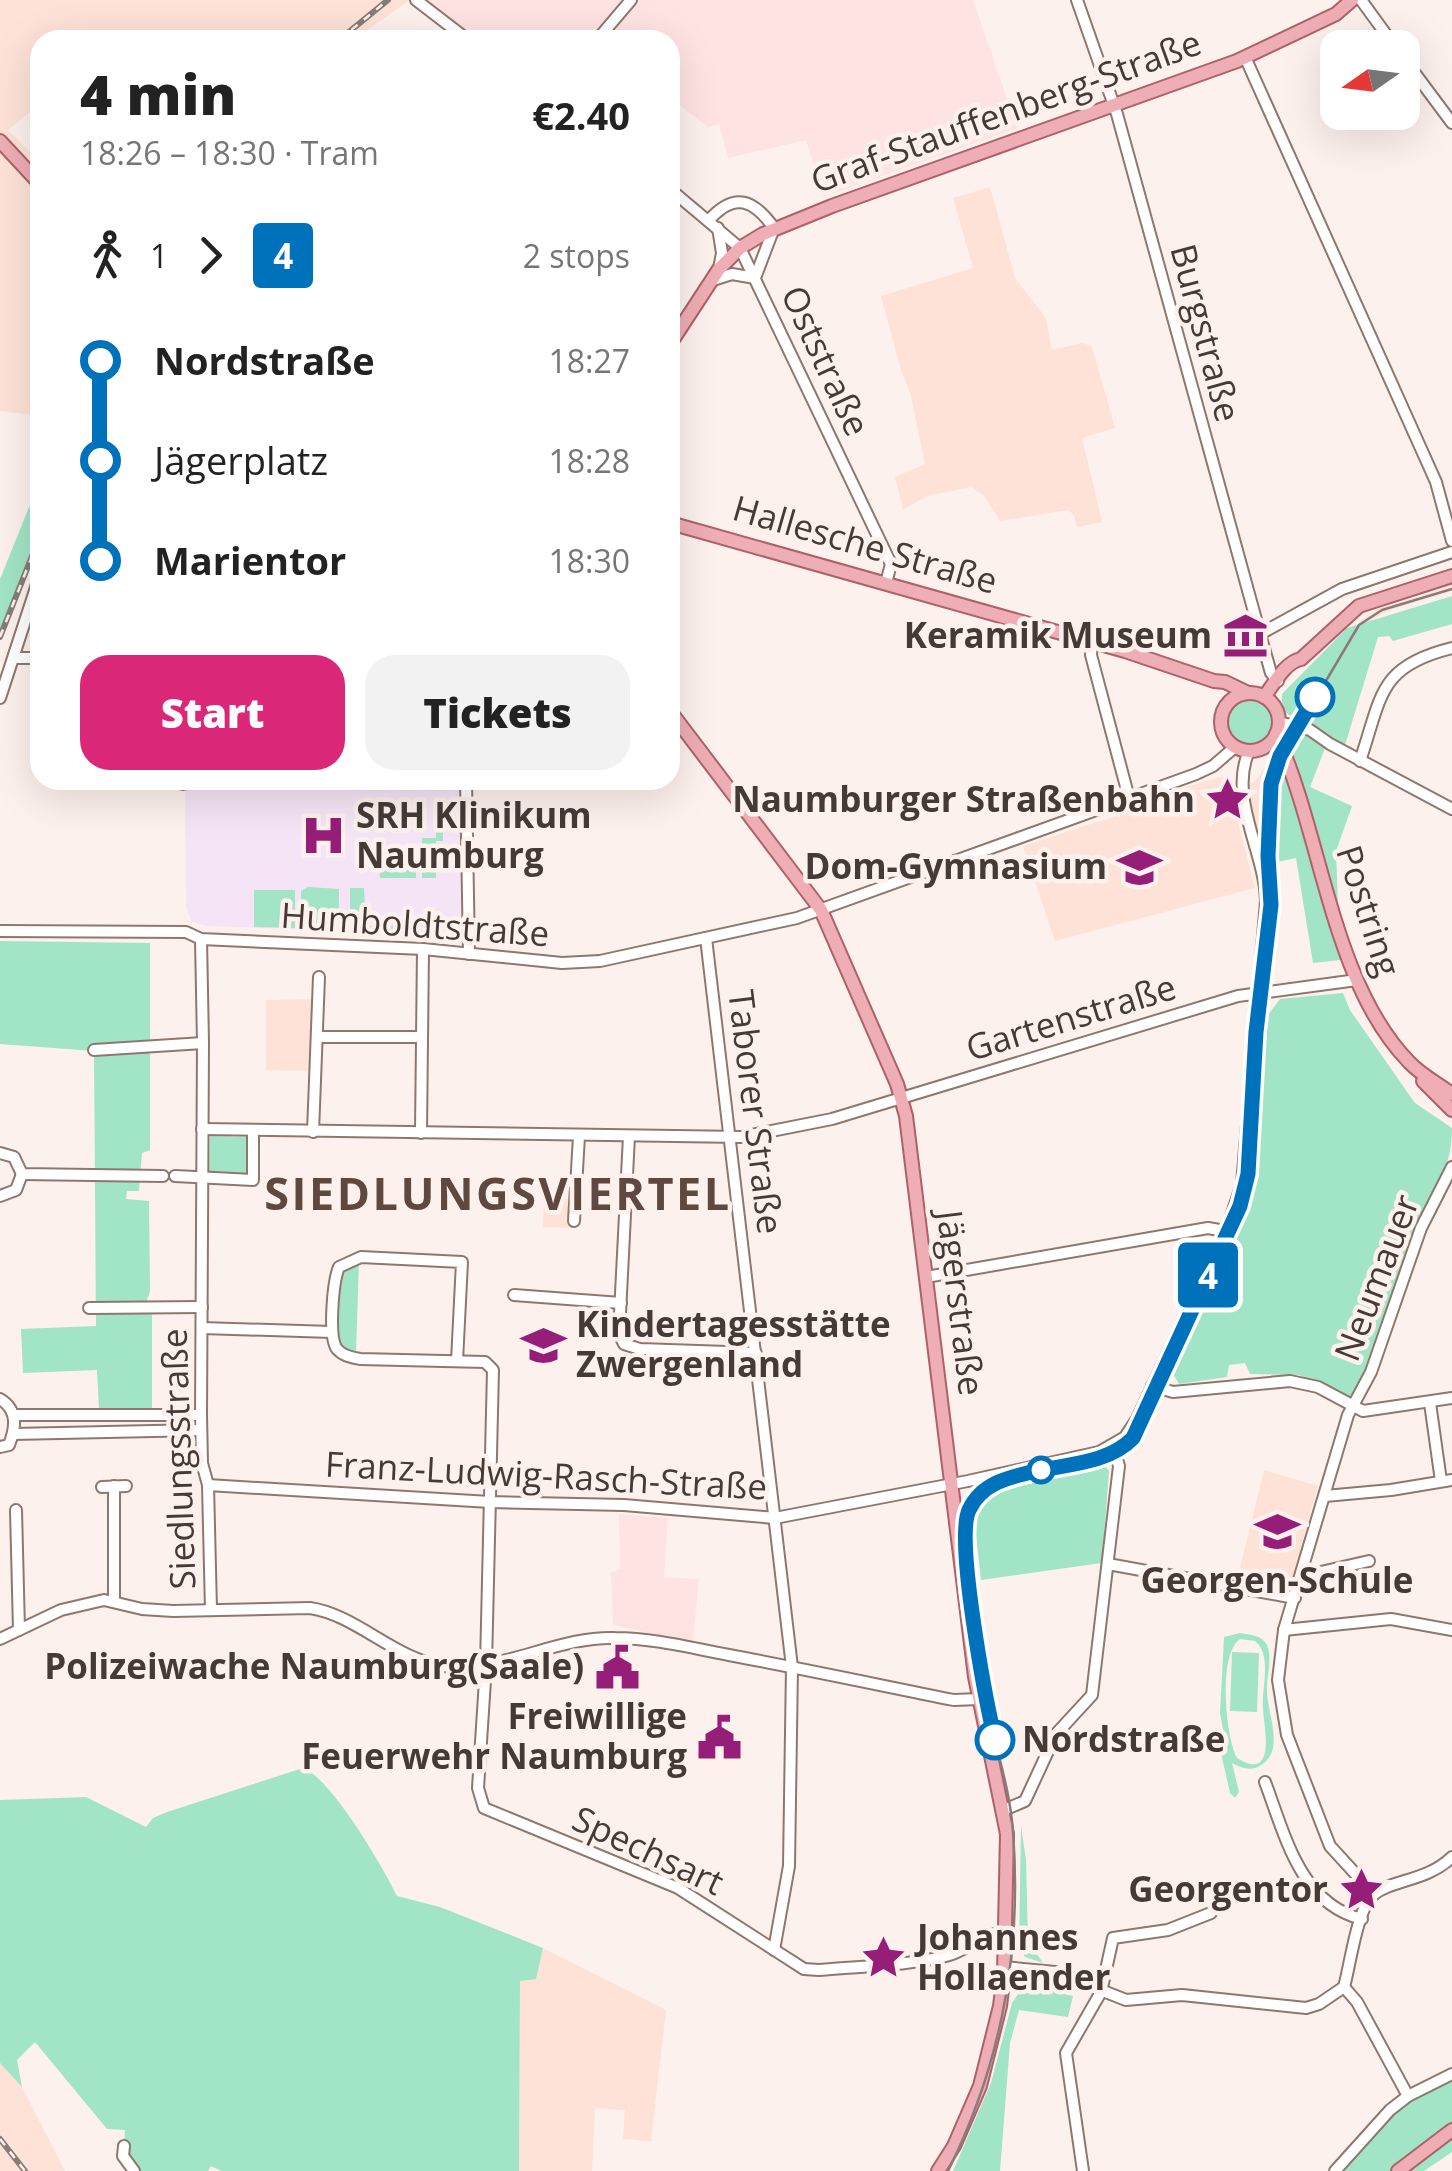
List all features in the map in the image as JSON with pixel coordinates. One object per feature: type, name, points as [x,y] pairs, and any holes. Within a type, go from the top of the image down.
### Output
[{"type":"main road","name":"Graf-Stauffenberg-Straße","points":[[680,328],[719,269],[740,248],[774,228],[1245,58],[1349,3]]},
{"type":"main road","points":[[0,141],[30,173]]},
{"type":"main road","name":"Hallesche Straße","points":[[680,526],[1092,642],[1225,682],[1248,693]]},
{"type":"main road","points":[[1264,697],[1285,668],[1301,659],[1359,606],[1452,576]]},
{"type":"main road","points":[[1214,681],[1226,706],[1222,728],[1228,740],[1249,748],[1272,750],[1287,762]]},
{"type":"main road","points":[[1226,706],[1237,696],[1248,693],[1264,697],[1275,708],[1277,728],[1249,748]]},
{"type":"main road","name":"Jägerstraße","points":[[680,724],[821,910],[902,1098],[979,1700],[1004,1810],[1005,1934],[1000,2006],[980,2086],[954,2146],[938,2171]]},
{"type":"main road","name":"Postring","points":[[1277,728],[1357,980],[1378,1021],[1425,1084],[1450,1101]]},
{"type":"main road","points":[[1398,2171],[1452,2130]]},
{"type":"street","points":[[416,0],[455,30]]},
{"type":"street","points":[[605,30],[630,0]]},
{"type":"street","name":"Burgstraße","points":[[1078,0],[1114,107],[1271,673],[1281,678]]},
{"type":"street","points":[[1361,0],[1383,30]]},
{"type":"street","points":[[1245,58],[1436,482],[1452,542]]},
{"type":"street","points":[[1420,78],[1450,116]]},
{"type":"street","name":"Oststraße","points":[[680,197],[740,248],[890,564],[886,583]]},
{"type":"street","points":[[710,282],[732,274],[755,278],[774,228],[760,210],[747,202],[724,206],[713,224],[722,253],[719,269]]},
{"type":"street","points":[[1260,634],[1342,589],[1452,552]]},
{"type":"street","points":[[0,698],[30,607]]},
{"type":"street","points":[[1092,642],[1091,655],[1130,798]]},
{"type":"street","points":[[1360,761],[1385,687],[1393,675],[1419,656],[1452,648]]},
{"type":"street","points":[[14,658],[30,658]]},
{"type":"street","points":[[1277,728],[1308,729],[1452,810]]},
{"type":"street","points":[[1004,1810],[1025,1801],[1056,1734],[1094,1689],[1119,1467],[1113,1446],[1130,1431],[1152,1386],[1225,1231],[1243,1176],[1265,880],[1242,788],[1249,748]]},
{"type":"street","name":"Humboldtstraße","points":[[0,931],[186,932],[201,939],[424,948],[550,962],[588,962],[797,918],[1205,770],[1249,748]]},
{"type":"street","points":[[466,790],[469,954]]},
{"type":"street","name":"Taborer Straße","points":[[706,938],[792,1667],[789,1866],[774,1950]]},
{"type":"street","name":"Siedlungsstraße","points":[[201,939],[201,1430],[202,1463],[208,1486],[211,1610]]},
{"type":"street","points":[[421,1133],[424,948]]},
{"type":"street","points":[[313,1132],[320,977]]},
{"type":"street","name":"Gartenstraße","points":[[202,1130],[732,1138],[815,1123],[1256,992],[1357,980]]},
{"type":"street","points":[[318,1037],[422,1037]]},
{"type":"street","points":[[94,1050],[203,1044]]},
{"type":"street","points":[[22,1174],[252,1180],[253,1131]]},
{"type":"street","points":[[574,1221],[579,1136]]},
{"type":"street","points":[[629,1136],[619,1333],[627,1347],[756,1354]]},
{"type":"street","points":[[0,1153],[14,1156],[22,1174],[16,1190],[0,1196]]},
{"type":"street","name":"Neumauer","points":[[1374,1894],[1330,1846],[1287,1735],[1278,1680],[1284,1630],[1353,1407],[1372,1372],[1421,1228],[1452,1168]]},
{"type":"street","points":[[926,1277],[1208,1228],[1225,1231]]},
{"type":"street","points":[[457,1361],[462,1262],[362,1256],[339,1267],[332,1332],[337,1349],[345,1356],[360,1358],[485,1362],[493,1370],[486,1665]]},
{"type":"street","points":[[514,1295],[620,1304]]},
{"type":"street","name":"Siedlungsstraße","points":[[89,1308],[202,1307]]},
{"type":"street","points":[[202,1328],[332,1332]]},
{"type":"street","points":[[1152,1386],[1173,1392],[1290,1380],[1318,1387],[1363,1411],[1452,1398]]},
{"type":"street","points":[[0,1399],[10,1406],[14,1416],[14,1434],[9,1444],[0,1447]]},
{"type":"street","points":[[1325,1496],[1446,1480],[1430,1403]]},
{"type":"street","points":[[14,1416],[201,1415]]},
{"type":"street","points":[[14,1434],[201,1430]]},
{"type":"street","name":"Franz-Ludwig-Rasch-Straße","points":[[208,1486],[624,1506],[775,1518],[1113,1446]]},
{"type":"street","points":[[114,1486],[114,1602]]},
{"type":"street","points":[[16,1510],[18,1630]]},
{"type":"street","points":[[0,1558],[17,1558]]},
{"type":"street","points":[[1302,1573],[1370,1561]]},
{"type":"street","points":[[1108,1564],[1295,1598]]},
{"type":"street","points":[[0,1639],[61,1610],[104,1600],[142,1609],[324,1610],[440,1666],[486,1665],[592,1639],[615,1638],[670,1644],[954,1700],[979,1700]]},
{"type":"street","points":[[1284,1630],[1390,1620],[1452,1630]]},
{"type":"street","name":"Spechsart","points":[[486,1665],[478,1788],[484,1808],[678,1888],[793,1964],[819,1970],[944,1957],[990,1934],[1005,1934]]},
{"type":"street","points":[[1264,1782],[1299,1870],[1332,1908],[1362,1920]]},
{"type":"street","points":[[1004,1967],[1055,1972],[1134,2001],[1182,1995],[1306,2008],[1320,2004],[1344,1987],[1362,1920],[1374,1894],[1439,1870],[1452,1857]]},
{"type":"street","points":[[1082,2171],[1066,2054],[1102,1992],[1113,1938],[1168,1930],[1211,1913]]},
{"type":"street","points":[[1344,1987],[1357,2002],[1408,2096]]},
{"type":"street","points":[[1335,2171],[1390,2110],[1408,2096],[1452,2074]]},
{"type":"street","points":[[124,2146],[123,2156],[134,2171]]},
{"type":"shaded area","points":[[0,0],[410,0],[367,30],[30,30],[30,112],[8,130],[30,152],[30,415],[0,411]]},
{"type":"shaded area","points":[[414,0],[973,0],[1017,128],[823,197],[806,140],[728,158],[719,124],[708,127],[680,106],[680,30],[454,30]]},
{"type":"shaded area","points":[[990,187],[1015,278],[1046,318],[1052,350],[1083,343],[1092,347],[1115,428],[1082,438],[1102,522],[1077,527],[1068,510],[1000,521],[984,496],[972,487],[927,496],[903,510],[895,477],[925,464],[910,392],[881,296],[973,268],[953,198]]},
{"type":"shaded area","name":"Dom-Gymnasium","points":[[1452,586],[1452,591],[1390,610],[1364,624],[1298,728],[1289,749],[1271,858],[1276,892],[1261,1012],[1251,1174],[1246,1195],[1241,1195],[1269,903],[1265,859],[1253,817],[1235,811],[1255,888],[1055,941],[1023,846],[1122,814],[1171,791],[1225,776],[1229,787],[1255,782],[1360,621],[1378,609]]},
{"type":"shaded area","name":"SRH Klinikum Naumburg","points":[[185,790],[460,790],[464,941],[350,931],[206,926],[192,922],[186,907]]},
{"type":"shaded area","points":[[319,999],[318,1071],[266,1070],[266,1000]]},
{"type":"shaded area","points":[[544,1199],[570,1199],[569,1228],[543,1227]]},
{"type":"shaded area","name":"Georgen-Schule","points":[[1264,1470],[1318,1486],[1290,1585],[1238,1576]]},
{"type":"shaded area","points":[[619,1514],[668,1518],[664,1577],[699,1579],[693,1642],[613,1625],[611,1573],[620,1569]]},
{"type":"shaded area","points":[[543,1948],[666,2010],[651,2141],[623,2139],[625,2110],[595,2108],[592,2171],[519,2171],[520,1980],[536,1979]]},
{"type":"shaded area","points":[[0,2063],[22,2087],[65,2171],[0,2171]]},
{"type":"green space","points":[[30,505],[30,552],[0,641],[0,579]]},
{"type":"green space","points":[[1452,596],[1452,624],[1393,641],[1389,636],[1378,637],[1345,745],[1329,738],[1310,787],[1352,806],[1336,851],[1340,960],[1313,963],[1296,858],[1273,863],[1271,858],[1275,773],[1301,723],[1282,710],[1282,694],[1347,628]]},
{"type":"green space","points":[[1250,699],[1266,706],[1273,722],[1266,738],[1250,745],[1234,738],[1227,722],[1234,706]]},
{"type":"green space","points":[[436,811],[443,811],[443,841],[436,841],[436,878],[422,878],[422,838],[436,838]]},
{"type":"green space","points":[[373,848],[417,848],[416,878],[380,878],[379,857]]},
{"type":"green space","points":[[308,887],[339,889],[339,930],[301,929],[301,891]]},
{"type":"green space","points":[[350,888],[364,888],[366,926],[403,926],[404,917],[420,917],[419,936],[350,931],[350,927],[358,927],[358,917],[350,916]]},
{"type":"green space","points":[[254,890],[295,890],[295,928],[254,927]]},
{"type":"green space","points":[[0,941],[150,943],[150,1150],[142,1153],[139,1191],[127,1191],[126,1199],[149,1201],[150,1291],[146,1303],[152,1311],[152,1410],[99,1410],[97,1370],[23,1373],[21,1329],[96,1326],[94,1051],[0,1044]]},
{"type":"green space","points":[[1343,993],[1350,1010],[1415,1103],[1452,1128],[1445,1169],[1408,1250],[1355,1396],[1299,1375],[1250,1374],[1245,1363],[1229,1365],[1227,1377],[1179,1384],[1172,1372],[1236,1230],[1249,1185],[1264,1020],[1280,999]]},
{"type":"green space","points":[[210,1136],[251,1137],[250,1178],[209,1177]]},
{"type":"green space","points":[[359,1262],[356,1354],[341,1347],[337,1332],[343,1268]]},
{"type":"green space","points":[[1106,1467],[1109,1471],[1102,1563],[981,1580],[974,1516],[994,1491]]},
{"type":"green space","points":[[1240,1633],[1259,1637],[1267,1645],[1269,1656],[1267,1692],[1272,1751],[1268,1759],[1254,1768],[1232,1763],[1239,1792],[1235,1798],[1230,1793],[1221,1753],[1227,1751],[1220,1713],[1224,1637]],"holes":[[[1240,1639],[1255,1641],[1264,1655],[1266,1739],[1263,1758],[1250,1764],[1237,1758],[1233,1747],[1226,1677],[1233,1647]]]},
{"type":"green space","points":[[1232,1652],[1259,1653],[1257,1712],[1230,1711]]},
{"type":"green space","points":[[303,1768],[315,1775],[341,1805],[397,1896],[440,1907],[543,1948],[536,1979],[520,1981],[519,2171],[221,2171],[211,2166],[208,2171],[138,2171],[123,2156],[125,2130],[107,2129],[35,2042],[17,2060],[22,2087],[0,2063],[0,1800],[86,1797],[146,1827],[153,1818],[167,1812]]},
{"type":"green space","points":[[1021,1826],[1028,1941],[1043,1963],[1025,1957],[1019,1947]]},
{"type":"green space","points":[[1025,1984],[1073,1996],[1068,2017],[1019,2010],[1010,2043],[1000,2171],[953,2171],[991,2083],[1012,2003]]},
{"type":"green space","points":[[1452,2076],[1452,2152],[1424,2171],[1343,2171],[1383,2120]]},
{"type":"tram line","points":[[948,2171],[982,2090],[994,2049],[1004,2006],[1014,1920],[1011,1815],[983,1686],[964,1548],[967,1514],[987,1487],[1007,1477],[1102,1456],[1123,1446],[1140,1429],[1246,1186],[1258,1012],[1271,905],[1268,841],[1275,767],[1359,625],[1382,610],[1452,589]]},
{"type":"tram line","name":"4","points":[[995,1740],[985,1697],[965,1544],[967,1516],[977,1497],[996,1482],[1102,1458],[1133,1438],[1240,1206],[1248,1174],[1256,1032],[1271,905],[1271,784],[1280,756],[1315,697]]},
{"type":"railway","points":[[351,30],[388,0]]},
{"type":"railway","points":[[0,637],[30,561]]},
{"type":"railway","points":[[0,2139],[25,2171]]},
{"type":"place","name":"Keramik Museum","points":[[1245,636]]},
{"type":"place","name":"Naumburger Straßenbahn","points":[[1228,800]]},
{"type":"place","name":"SRH Klinikum Naumburg","points":[[323,836]]},
{"type":"place","name":"Dom-Gymnasium","points":[[1140,867]]},
{"type":"place","name":"Kindertagesstätte Zwergenland","points":[[543,1345]]},
{"type":"place","name":"Georgen-Schule","points":[[1277,1531]]},
{"type":"place","name":"Polizeiwache Naumburg(Saale)","points":[[617,1667]]},
{"type":"place","name":"Freiwillige Feuerwehr Naumburg","points":[[720,1737]]},
{"type":"place","name":"Nordstraße","points":[[995,1740]]},
{"type":"place","name":"Georgentor","points":[[1361,1890]]},
{"type":"place","name":"Johannes Hollaender","points":[[884,1958]]},
{"type":"district","name":"SIEDLUNGSVIERTEL","points":[[498,1194]]}]
